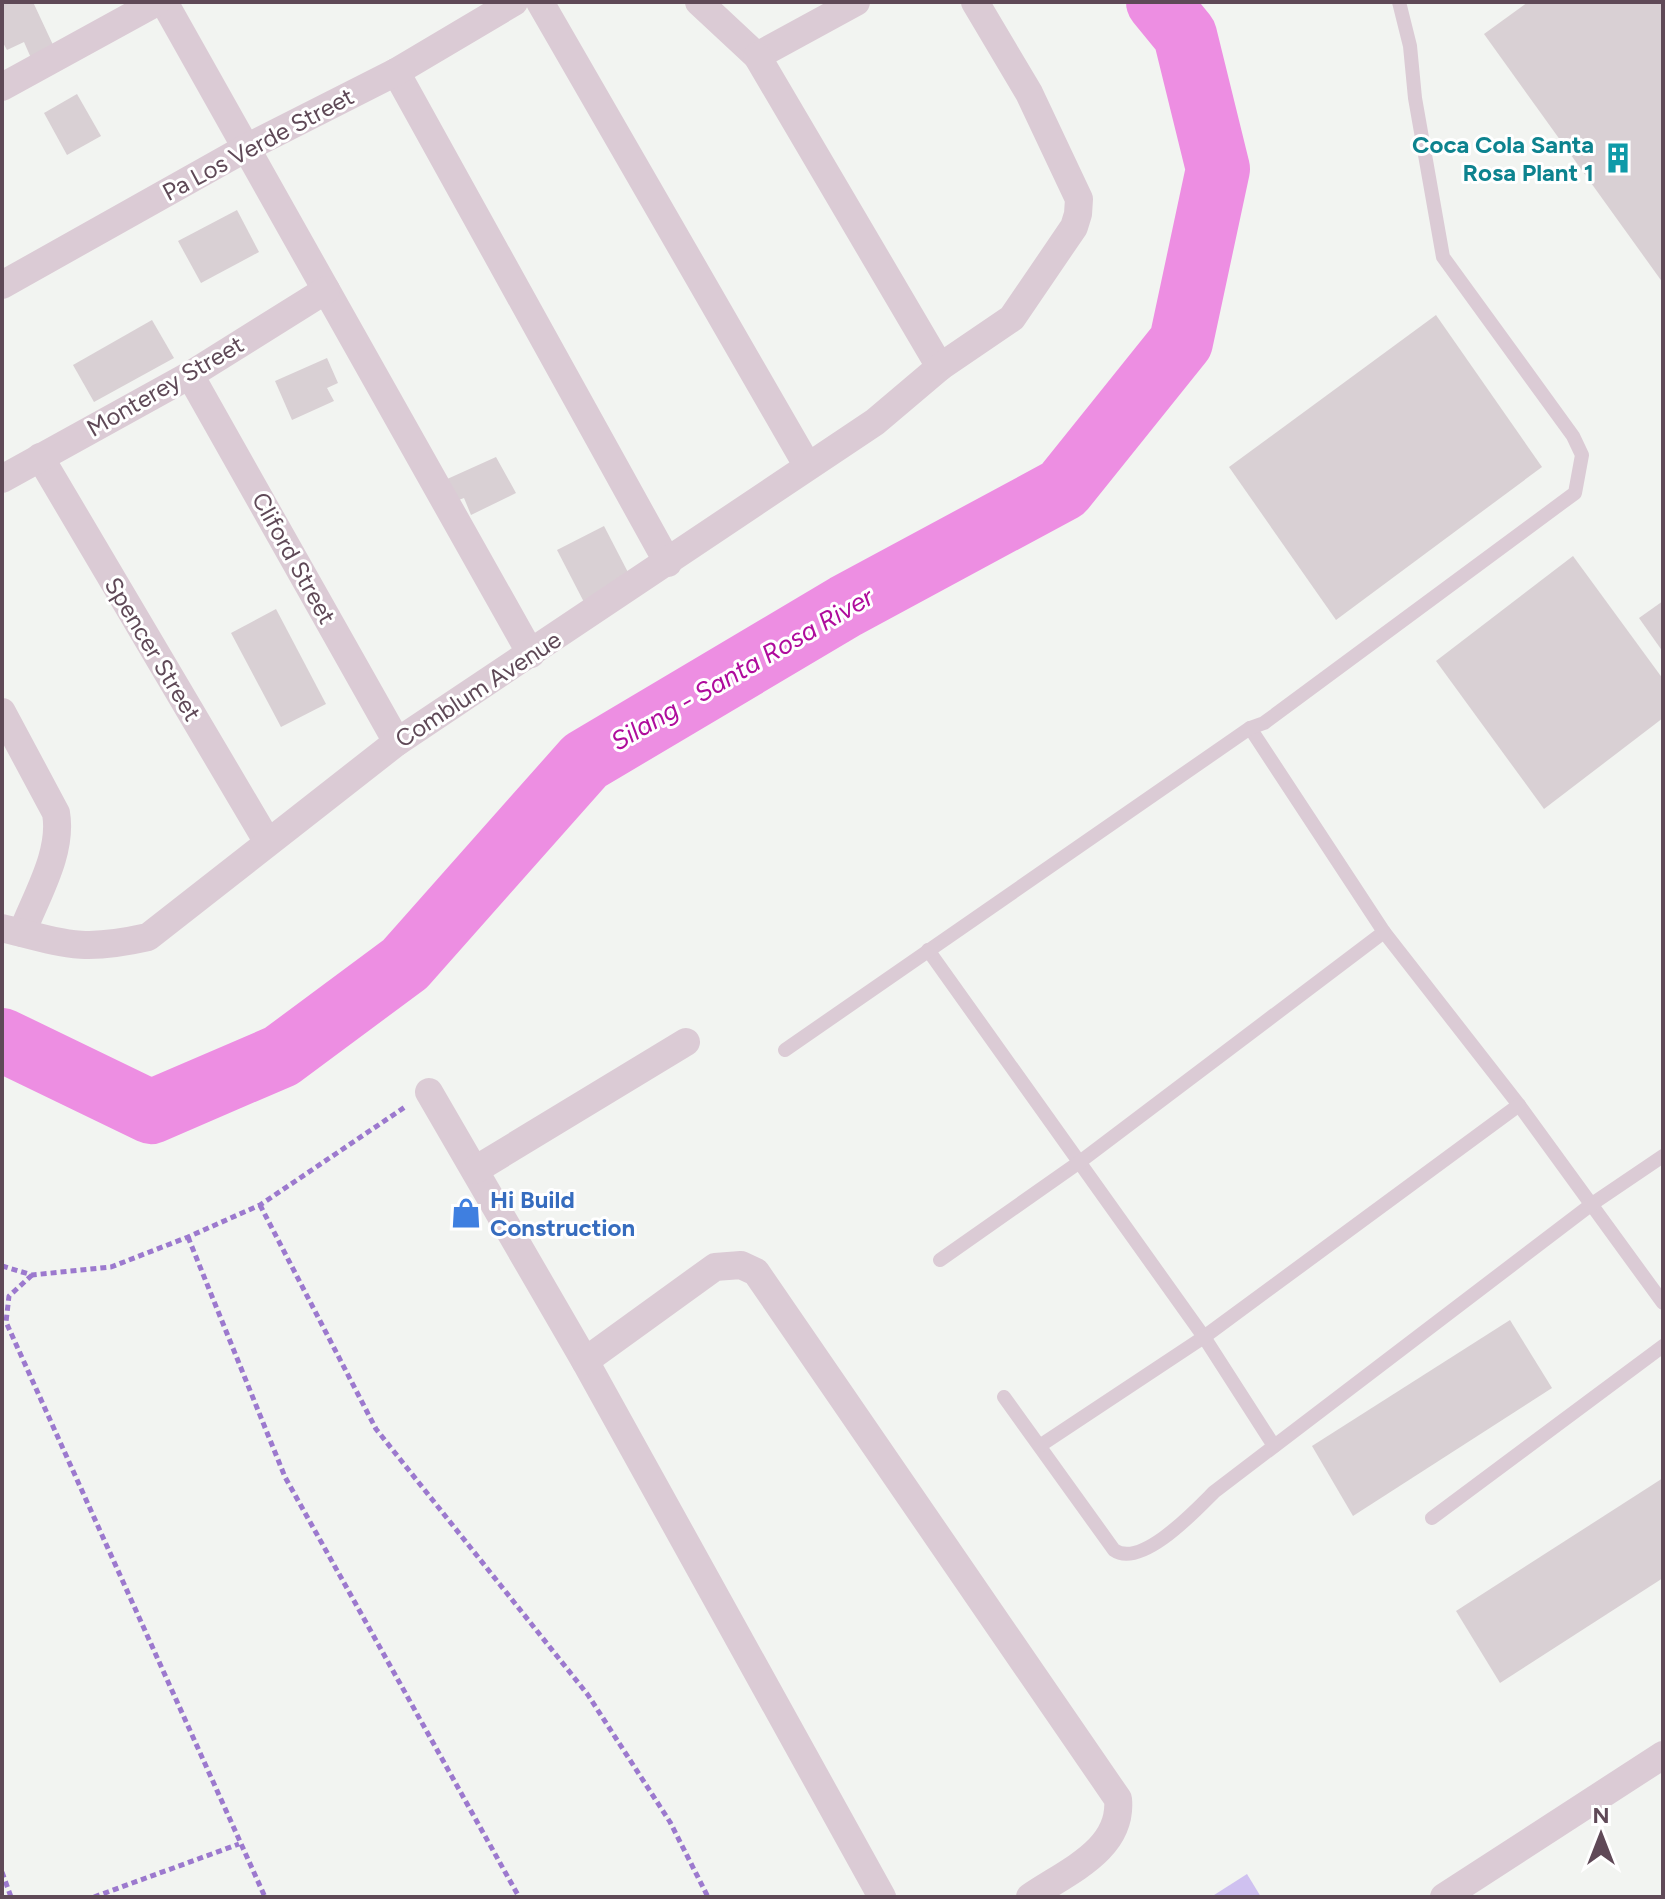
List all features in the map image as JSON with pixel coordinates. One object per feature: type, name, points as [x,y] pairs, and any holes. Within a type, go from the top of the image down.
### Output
[{"type":"street","points":[[2,87],[157,2]]},
{"type":"street","points":[[164,2],[531,654]]},
{"type":"street","name":"Pa Los Verde Street","points":[[2,285],[246,148],[396,72],[514,2]]},
{"type":"street","points":[[540,2],[807,465]]},
{"type":"street","points":[[699,2],[757,56],[940,367],[1012,318],[1074,227],[1078,214],[1079,199],[1029,93],[975,2]]},
{"type":"street","points":[[757,56],[856,2]]},
{"type":"street","points":[[396,72],[668,563]]},
{"type":"street","name":"Monterey Street","points":[[2,479],[190,375],[326,290]]},
{"type":"street","name":"Comblum Avenue","points":[[12,931],[63,946],[105,947],[148,937],[397,742],[875,422],[940,367]]},
{"type":"street","name":"Cliford Street","points":[[190,375],[397,742]]},
{"type":"street","name":"Spencer Street","points":[[40,457],[267,841]]},
{"type":"street","points":[[2,712],[56,813],[59,829],[56,847],[12,931]]},
{"type":"street","points":[[475,1170],[686,1042]]},
{"type":"street","points":[[429,1092],[585,1361],[882,1897]]},
{"type":"street","points":[[585,1361],[715,1267],[741,1265],[756,1272],[1118,1799],[1116,1829],[1106,1844],[1030,1897]]},
{"type":"street","points":[[1444,1897],[1663,1755]]},
{"type":"lane","points":[[785,1050],[1250,728],[1264,723],[1575,493],[1582,455],[1573,436],[1443,257],[1415,98],[1410,46],[1399,2]]},
{"type":"lane","points":[[1250,728],[1384,932],[1519,1105],[1663,1303]]},
{"type":"lane","points":[[940,1260],[1081,1161],[1384,932]]},
{"type":"lane","points":[[928,950],[1204,1337],[1274,1446]]},
{"type":"lane","points":[[1041,1445],[1204,1337],[1519,1105]]},
{"type":"lane","points":[[1004,1397],[1041,1445],[1101,1534],[1114,1550],[1129,1556],[1148,1548],[1274,1446],[1592,1204],[1663,1156]]},
{"type":"lane","points":[[1432,1518],[1663,1346]]},
{"type":"path","points":[[2,1266],[32,1275],[111,1267],[188,1237],[260,1205],[429,1092]]},
{"type":"path","points":[[260,1205],[376,1429],[588,1695],[670,1822],[708,1897]]},
{"type":"path","points":[[188,1237],[285,1477],[519,1897]]},
{"type":"path","points":[[32,1275],[9,1296],[6,1322],[265,1897]]},
{"type":"path","points":[[94,1897],[239,1844]]},
{"type":"path","points":[[2,1872],[11,1897]]},
{"type":"shaded area","points":[[1247,1874],[1261,1897],[1211,1897]]},
{"type":"building","points":[[33,2],[54,47],[31,58],[24,42],[7,50],[2,41],[2,3]]},
{"type":"building","name":"Coca Cola Santa Rosa Plant 1","points":[[1528,2],[1663,2],[1663,283],[1484,34]]},
{"type":"building","points":[[77,94],[101,136],[67,155],[44,113]]},
{"type":"building","points":[[237,210],[259,252],[201,283],[178,241]]},
{"type":"building","points":[[1436,315],[1542,467],[1336,620],[1229,467]]},
{"type":"building","points":[[152,320],[174,358],[94,402],[73,365]]},
{"type":"building","points":[[327,358],[338,383],[327,388],[334,401],[292,420],[275,381]]},
{"type":"building","points":[[496,457],[516,493],[471,515],[464,498],[456,501],[445,480]]},
{"type":"building","points":[[604,526],[633,582],[586,606],[557,550]]},
{"type":"building","points":[[1573,556],[1663,679],[1663,718],[1544,809],[1436,661]]},
{"type":"building","points":[[1663,601],[1663,652],[1639,618]]},
{"type":"building","points":[[276,609],[326,704],[281,727],[231,633]]},
{"type":"building","points":[[1510,1320],[1552,1388],[1353,1516],[1312,1446]]},
{"type":"building","points":[[1663,1478],[1663,1578],[1500,1683],[1456,1611]]},
{"type":"waterway","name":"Silang - Santa Rosa River","points":[[2,1040],[151,1112],[281,1056],[405,964],[585,761],[846,606],[1063,489],[1181,342],[1218,169],[1185,35],[1158,2]]},
{"type":"place","name":"Coca Cola Santa Rosa Plant 1","points":[[1618,158]]},
{"type":"place","name":"Hi Build Construction","points":[[466,1213]]}]
